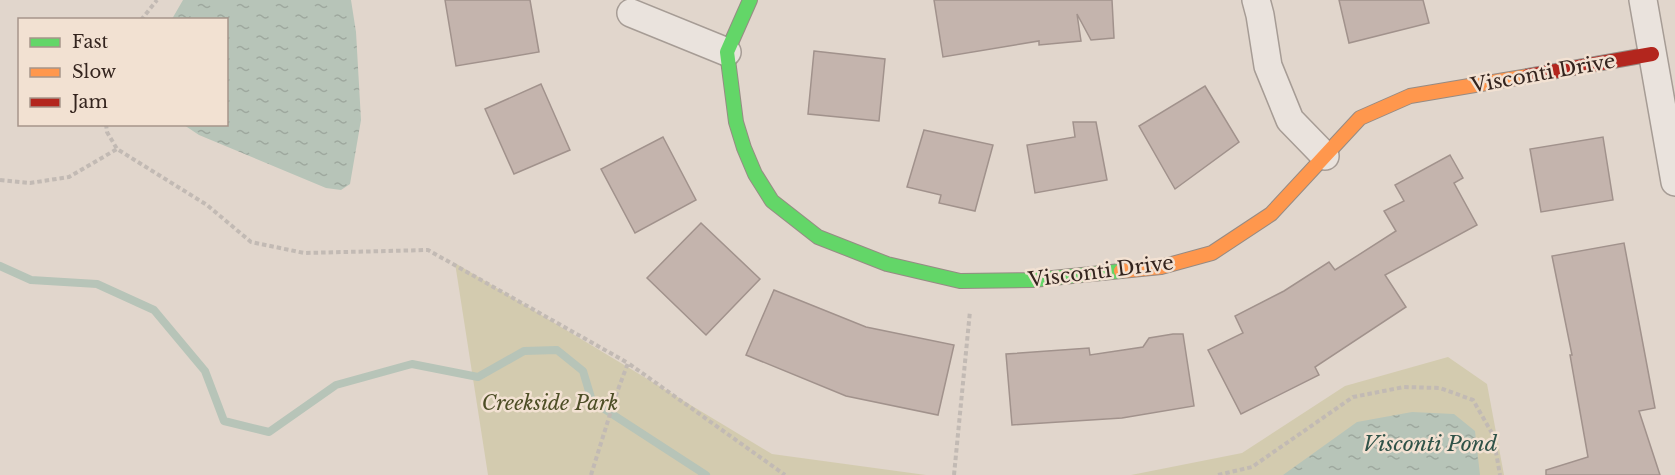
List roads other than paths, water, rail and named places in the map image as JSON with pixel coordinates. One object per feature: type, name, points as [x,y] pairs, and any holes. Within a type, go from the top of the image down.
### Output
[{"type":"street","points":[[631,13],[728,52],[750,0]]},
{"type":"street","points":[[1256,0],[1268,66],[1290,120],[1325,156]]},
{"type":"street","points":[[1643,0],[1675,182]]},
{"type":"street","name":"Visconti Drive","points":[[728,52],[736,122],[755,174],[772,201],[818,237],[887,264],[960,281],[1033,280],[1161,267],[1212,253],[1271,214],[1360,118],[1410,96],[1652,54]]},
{"type":"water","points":[[183,0],[351,0],[356,32],[361,120],[350,184],[341,190],[326,188],[199,135],[186,126],[228,126],[228,18],[173,18]]},
{"type":"water","name":"Visconti Pond","points":[[1412,412],[1454,414],[1475,431],[1480,475],[1283,475],[1357,422]]},
{"type":"waterway","points":[[0,266],[31,280],[97,284],[154,310],[205,371],[224,421],[269,432],[336,385],[412,364],[478,377],[524,351],[557,350],[583,371],[592,401],[706,475]]},
{"type":"park label","name":"Creekside Park","points":[[550,403]]}]
